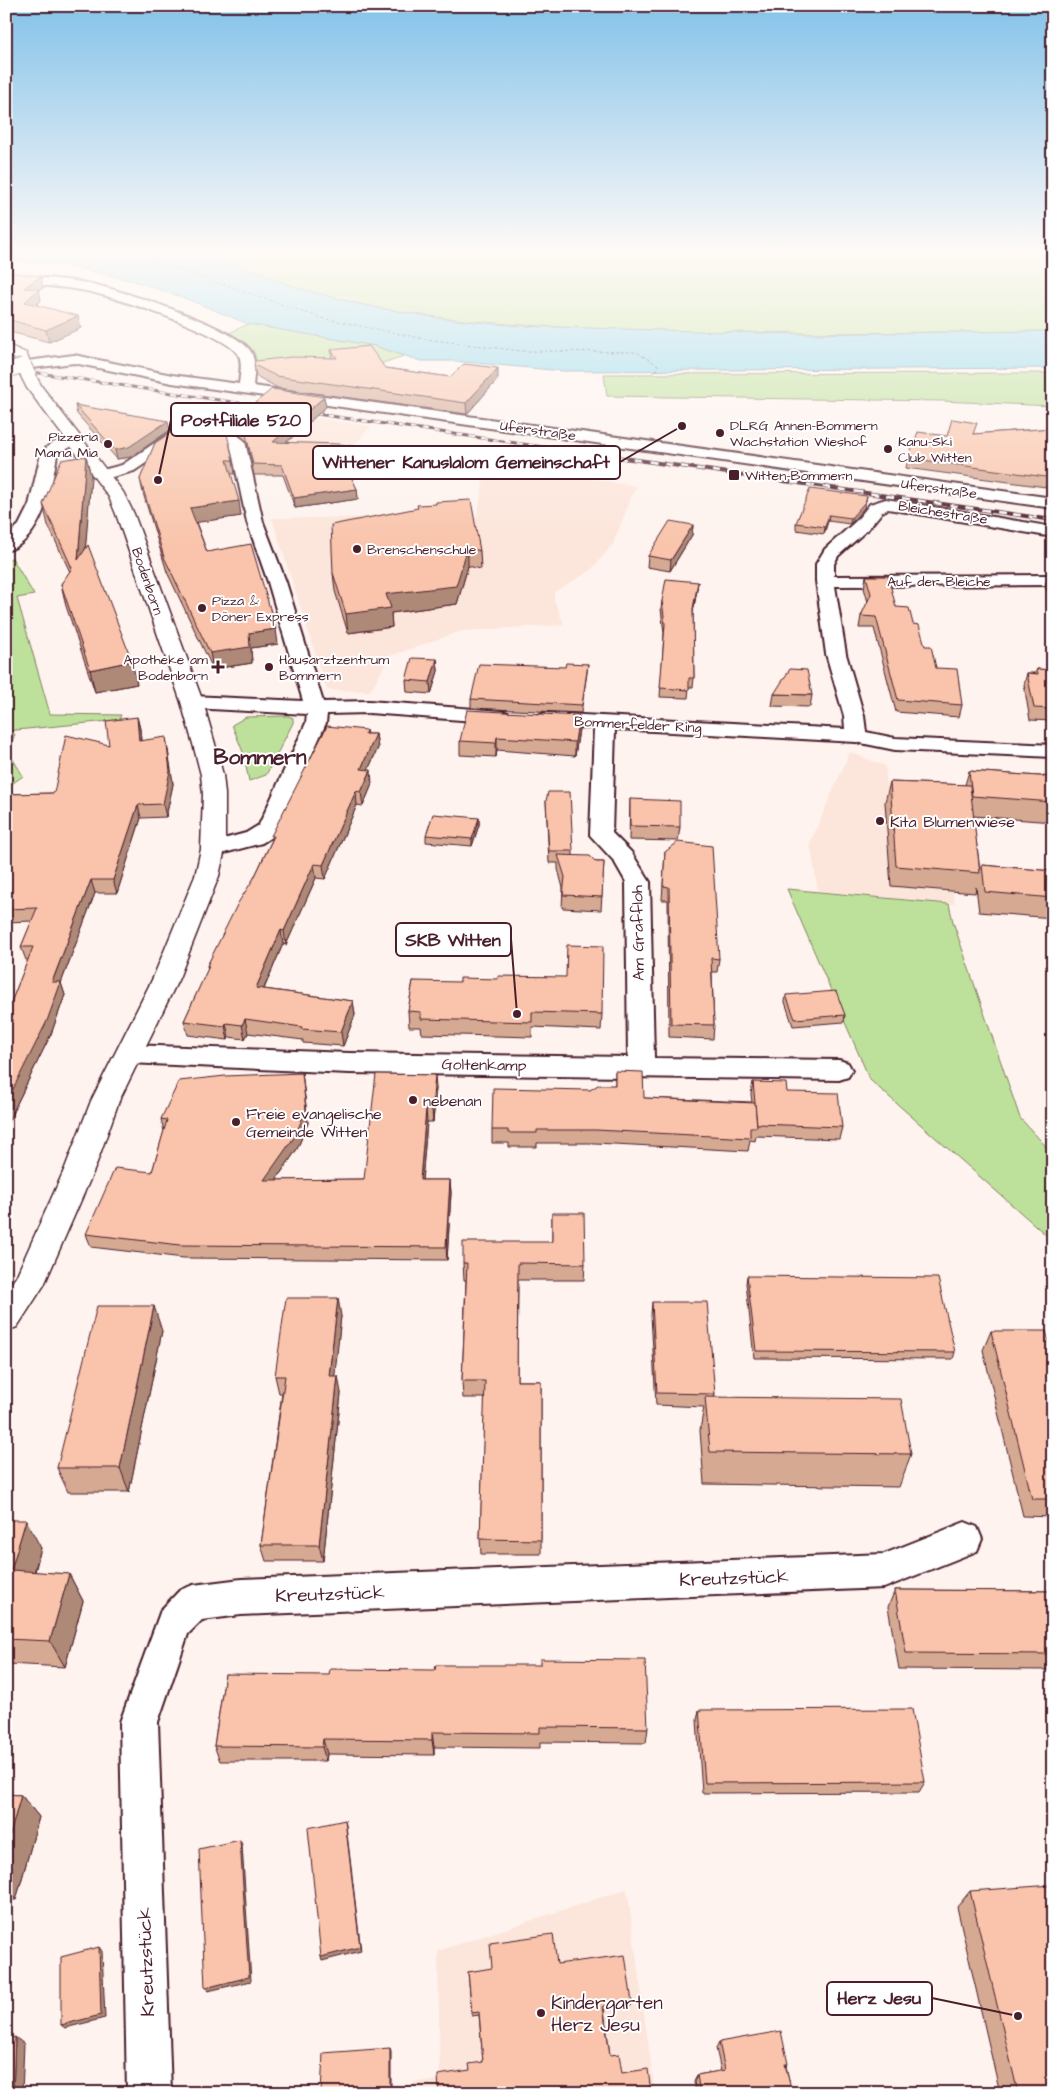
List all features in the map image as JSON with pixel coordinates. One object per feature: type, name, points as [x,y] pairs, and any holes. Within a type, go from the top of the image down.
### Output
[{"type":"main road","name":"Bodenborn","points":[[6,1317],[28,1285],[80,1168],[105,1101],[130,1054],[177,950],[207,876],[213,849],[214,806],[212,775],[192,702],[117,496],[36,390],[28,366],[11,350]]},
{"type":"street","points":[[242,350],[247,362],[246,388]]},
{"type":"street","name":"Uferstraße","points":[[6,371],[74,359],[172,379],[1053,504]]},
{"type":"street","points":[[100,475],[128,468],[180,433],[219,432],[237,441],[255,522],[277,582],[317,714],[316,723],[268,829],[254,838],[213,849]]},
{"type":"street","points":[[6,546],[26,526],[37,507],[44,489],[49,454],[56,447],[74,440]]},
{"type":"street","name":"Bleichestraße","points":[[856,736],[854,716],[836,654],[825,581],[825,564],[831,553],[862,525],[876,508],[886,504],[1053,532]]},
{"type":"street","name":"Auf der Bleiche","points":[[825,581],[1053,580]]},
{"type":"street","name":"Bommerfelder Ring","points":[[192,702],[314,708],[369,707],[524,718],[856,736],[895,744],[1053,751]]},
{"type":"street","name":"Am Graffloh","points":[[604,722],[601,835],[623,857],[638,882],[641,1066]]},
{"type":"street","name":"Goltenkamp","points":[[130,1054],[349,1063],[839,1070]]},
{"type":"street","name":"Kreutzstück","points":[[149,2093],[139,1722],[174,1623],[193,1602],[250,1597],[884,1571],[964,1539]]},
{"type":"shaded area","points":[[298,416],[371,426],[347,453],[275,442]]},
{"type":"shaded area","name":"Brenschenschule","points":[[487,462],[636,486],[613,544],[590,571],[554,592],[554,600],[564,625],[461,631],[390,656],[370,691],[327,690],[272,518],[477,517]]},
{"type":"shaded area","name":"Kita Blumenwiese","points":[[850,752],[885,766],[888,794],[936,799],[955,904],[818,891],[810,843]]},
{"type":"shaded area","name":"Kindergarten Herz Jesu","points":[[627,1889],[655,2093],[414,2093],[414,2082],[440,2080],[438,1951]]},
{"type":"green space","points":[[386,350],[404,356],[371,367],[257,370],[257,362],[253,351]]},
{"type":"green space","points":[[1053,373],[1053,406],[941,401],[607,396],[604,374]]},
{"type":"green space","points":[[12,558],[34,595],[17,598],[50,714],[121,715],[119,720],[6,731],[6,560]]},
{"type":"green space","points":[[288,716],[293,718],[293,723],[266,775],[249,781],[243,752],[232,725],[246,717]]},
{"type":"green space","points":[[15,734],[8,751],[23,776],[6,788],[6,735]]},
{"type":"green space","points":[[787,889],[949,904],[953,922],[1020,1118],[1053,1154],[1053,1241],[870,1080]]},
{"type":"water","points":[[387,350],[1053,350],[1053,368],[564,371],[453,361],[421,361]]},
{"type":"building","points":[[331,350],[372,350],[385,368],[450,377],[464,364],[498,368],[466,403],[276,376],[254,365],[255,361],[292,357],[337,358]]},
{"type":"building","points":[[272,389],[324,397],[273,442],[340,444],[368,449],[347,468],[357,489],[294,498],[282,465],[253,464],[245,430],[233,421]]},
{"type":"building","points":[[75,405],[168,421],[129,447],[115,450]]},
{"type":"building","points":[[952,419],[977,423],[973,434],[1053,428],[1053,478],[908,458],[918,432],[947,436]]},
{"type":"building","points":[[215,425],[226,430],[233,460],[227,460],[239,501],[190,508],[207,552],[251,544],[276,629],[249,633],[250,647],[210,653],[164,557],[140,479],[155,443],[181,426]]},
{"type":"building","points":[[86,456],[78,560],[88,545],[132,661],[90,670],[61,584],[72,568],[43,504],[61,460]]},
{"type":"building","points":[[810,489],[867,496],[865,502],[851,518],[829,515],[825,527],[796,523]]},
{"type":"building","points":[[471,500],[480,551],[468,547],[456,586],[386,594],[391,608],[346,614],[333,573],[331,525],[418,508],[417,505]]},
{"type":"building","points":[[670,521],[693,525],[671,560],[648,556]]},
{"type":"building","points":[[866,576],[888,576],[896,607],[909,608],[913,624],[919,625],[925,646],[931,646],[936,668],[957,669],[962,705],[898,700],[876,617],[861,616],[871,594]]},
{"type":"building","points":[[1047,578],[1053,578],[1053,589]]},
{"type":"building","points":[[666,579],[698,582],[693,609],[694,678],[689,678],[689,690],[660,688],[665,624],[662,601]]},
{"type":"building","points":[[412,658],[437,659],[430,682],[406,680]]},
{"type":"building","points":[[566,663],[588,664],[582,705],[471,699],[479,664],[565,667]]},
{"type":"building","points":[[790,669],[807,670],[812,695],[774,694]]},
{"type":"building","points":[[1037,669],[1053,670],[1053,709],[1034,708],[1027,673],[1038,674]]},
{"type":"building","points":[[467,710],[579,716],[575,742],[497,737],[496,743],[460,741]]},
{"type":"building","points":[[137,717],[139,741],[166,737],[170,771],[163,804],[138,805],[113,880],[91,880],[52,982],[61,982],[47,1021],[6,1103],[6,1015],[33,947],[21,947],[37,908],[6,909],[6,794],[54,793],[66,735],[109,745],[106,721]]},
{"type":"building","points":[[327,726],[366,730],[365,734],[376,734],[361,769],[371,770],[361,792],[356,791],[323,865],[314,864],[284,931],[281,930],[256,988],[353,1001],[341,1032],[301,1029],[302,1027],[245,1019],[242,1025],[226,1023],[225,1026],[184,1021],[209,966],[207,966],[238,903],[254,878],[274,836],[271,836]]},
{"type":"building","points":[[969,771],[1053,777],[1053,802],[972,796]]},
{"type":"building","points":[[890,782],[970,785],[980,873],[896,866]]},
{"type":"building","points":[[548,792],[570,792],[573,851],[549,851],[546,801]]},
{"type":"building","points":[[630,799],[680,801],[680,827],[630,826]]},
{"type":"building","points":[[433,814],[479,818],[472,839],[426,835]]},
{"type":"building","points":[[678,842],[712,846],[719,959],[711,958],[714,1025],[671,1024],[669,887],[663,886],[665,852]]},
{"type":"building","points":[[558,855],[590,856],[596,862],[604,862],[602,897],[563,895],[565,877]]},
{"type":"building","points":[[982,865],[1053,871],[1053,898],[985,892]]},
{"type":"building","points":[[567,945],[603,946],[602,1014],[532,1012],[532,1022],[421,1019],[421,1012],[408,1011],[413,981],[460,982],[460,978],[498,979],[498,976],[566,977]]},
{"type":"building","points":[[836,991],[845,1015],[795,1019],[786,995]]},
{"type":"building","points":[[615,1071],[643,1072],[644,1098],[755,1103],[757,1127],[750,1127],[750,1138],[596,1130],[537,1130],[537,1133],[508,1133],[508,1130],[492,1130],[493,1088],[590,1090],[598,1085],[615,1085]]},
{"type":"building","points":[[302,1073],[306,1110],[295,1136],[264,1180],[364,1179],[376,1074],[435,1075],[432,1109],[426,1109],[420,1180],[450,1180],[446,1247],[180,1245],[86,1234],[115,1168],[152,1172],[167,1120],[161,1119],[179,1081],[225,1076]]},
{"type":"building","points":[[753,1082],[786,1083],[787,1092],[838,1093],[842,1127],[757,1124]]},
{"type":"building","points":[[552,1213],[584,1213],[585,1264],[518,1263],[517,1381],[541,1381],[541,1540],[480,1539],[485,1381],[462,1381],[467,1263],[463,1263],[463,1242],[552,1242]]},
{"type":"building","points":[[747,1276],[938,1278],[955,1352],[756,1351]]},
{"type":"building","points":[[286,1298],[338,1298],[329,1376],[338,1376],[319,1545],[261,1545],[285,1376],[275,1376]]},
{"type":"building","points":[[652,1302],[707,1302],[715,1394],[657,1393]]},
{"type":"building","points":[[97,1306],[154,1306],[120,1468],[57,1468]]},
{"type":"building","points":[[991,1331],[1046,1331],[1053,1355],[1053,1499],[1032,1499]]},
{"type":"building","points":[[705,1397],[901,1399],[911,1454],[710,1452]]},
{"type":"building","points":[[6,1520],[26,1520],[11,1570],[69,1574],[50,1641],[6,1639]]},
{"type":"building","points":[[895,1590],[1053,1591],[1053,1654],[906,1653]]},
{"type":"building","points":[[540,1659],[645,1660],[648,1728],[540,1727],[540,1733],[432,1732],[432,1740],[323,1739],[322,1747],[214,1746],[225,1674],[329,1675],[330,1669],[435,1670],[436,1665],[540,1665]]},
{"type":"building","points":[[912,1709],[925,1782],[705,1783],[699,1710]]},
{"type":"building","points":[[6,1794],[21,1795],[6,1849]]},
{"type":"building","points":[[345,1820],[360,1947],[321,1957],[308,1828]]},
{"type":"building","points":[[240,1840],[249,1977],[205,1988],[199,1849]]},
{"type":"building","points":[[1053,1885],[1053,2093],[1018,2093],[970,1891]]},
{"type":"building","name":"Kindergarten Herz Jesu","points":[[553,1934],[557,1964],[625,1955],[632,2002],[603,2006],[610,2055],[619,2054],[622,2073],[648,2069],[651,2093],[439,2093],[438,2075],[470,2070],[469,2064],[483,2062],[479,2012],[472,2013],[468,1972],[492,1968],[490,1943]]},
{"type":"building","points":[[99,1947],[101,2015],[61,2025],[61,1957]]},
{"type":"building","points":[[781,2031],[788,2064],[785,2064],[792,2093],[700,2093],[697,2075],[725,2070],[719,2042]]},
{"type":"building","points":[[15,2037],[13,2093],[6,2093],[6,2039]]},
{"type":"building","points":[[390,2048],[390,2093],[321,2093],[323,2053]]},
{"type":"ferry route","points":[[514,350],[636,352],[658,365],[655,372]]},
{"type":"railway","points":[[6,368],[266,407]]},
{"type":"railway","points":[[303,412],[626,459]]},
{"type":"railway","points":[[617,457],[1053,520]]},
{"type":"place","name":"Wittener Kanuslalom Gemeinschaft","points":[[682,426]]},
{"type":"place","name":"DLRG Annen-Bommern Wachstation Wieshof","points":[[720,433]]},
{"type":"place","name":"Pizzeria Mama Mia","points":[[108,444]]},
{"type":"place","name":"Kanu-Ski Club Witten","points":[[888,449]]},
{"type":"place","name":"Witten-Bommern","points":[[734,475]]},
{"type":"place","name":"Postfiliale 520","points":[[158,480]]},
{"type":"place","name":"Brenschenschule","points":[[357,549]]},
{"type":"place","name":"Pizza & Döner Express","points":[[202,608]]},
{"type":"place","name":"Apotheke am Bodenborn","points":[[218,667]]},
{"type":"place","name":"Hausarztzentrum Bommern","points":[[269,667]]},
{"type":"place","name":"Kita Blumenwiese","points":[[880,821]]},
{"type":"place","name":"SKB Witten","points":[[517,1014]]},
{"type":"place","name":"nebenan","points":[[413,1100]]},
{"type":"place","name":"Freie evangelische Gemeinde Witten","points":[[236,1122]]},
{"type":"place","name":"Kindergarten Herz Jesu","points":[[541,2013]]},
{"type":"place","name":"Herz Jesu","points":[[1018,2016]]},
{"type":"district","name":"Bommern","points":[[260,757]]}]
